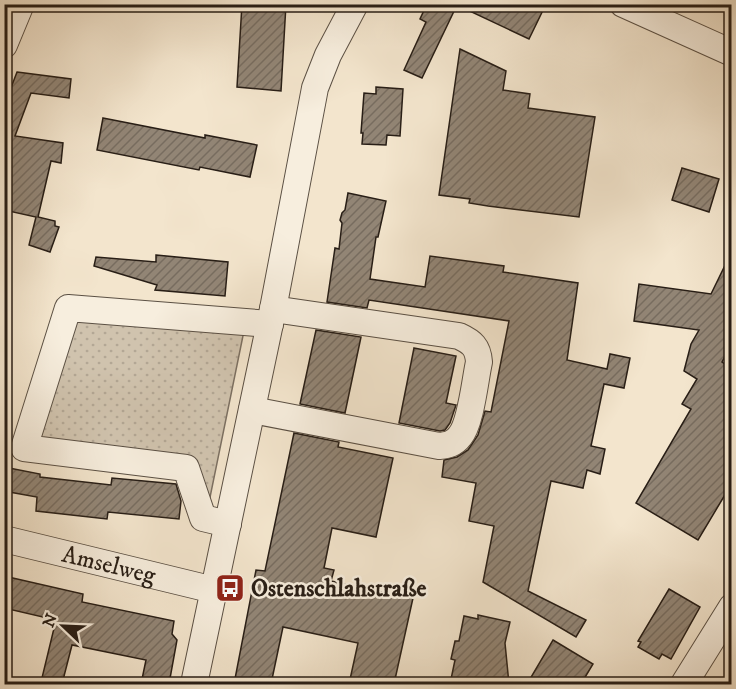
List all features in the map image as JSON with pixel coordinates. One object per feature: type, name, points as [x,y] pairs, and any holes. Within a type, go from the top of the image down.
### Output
[{"type":"street","points":[[4,45],[21,4]]},
{"type":"street","points":[[194,684],[271,317],[315,88],[328,56],[355,4]]},
{"type":"street","points":[[623,4],[732,54]]},
{"type":"street","points":[[228,524],[203,518],[186,468],[24,448],[68,308],[271,317],[459,336],[470,341],[478,353],[479,362],[465,428],[459,438],[450,445],[439,446],[252,410]]},
{"type":"street","name":"Amselweg","points":[[4,539],[214,590]]},
{"type":"street","points":[[684,684],[732,607]]},
{"type":"shaded area","points":[[73,313],[245,326],[207,512],[192,463],[32,443]]},
{"type":"building","points":[[242,4],[286,4],[281,91],[237,87]]},
{"type":"building","points":[[427,4],[546,4],[529,39],[457,5],[422,78],[404,70],[426,22],[420,19]]},
{"type":"building","points":[[460,49],[506,71],[503,90],[530,94],[528,108],[595,117],[579,217],[488,206],[469,203],[470,199],[439,195]]},
{"type":"building","points":[[17,72],[71,79],[69,98],[31,93],[15,136],[63,143],[61,163],[51,161],[38,217],[55,221],[55,226],[59,227],[50,252],[29,245],[36,217],[4,210],[4,106]]},
{"type":"building","points":[[376,87],[403,89],[400,136],[387,135],[386,145],[362,144],[364,93],[376,94]]},
{"type":"building","points":[[103,118],[205,138],[205,135],[257,145],[250,177],[200,167],[199,170],[97,150]]},
{"type":"building","points":[[682,168],[719,179],[709,212],[672,200]]},
{"type":"building","points":[[348,193],[386,201],[378,237],[376,237],[370,279],[425,287],[430,256],[504,266],[503,272],[578,283],[567,360],[607,369],[610,354],[630,358],[624,388],[604,384],[591,446],[605,449],[600,474],[587,470],[583,488],[551,481],[528,591],[586,620],[576,637],[483,582],[494,526],[469,521],[476,483],[442,477],[444,460],[457,457],[468,450],[478,435],[485,411],[491,412],[509,321],[369,300],[367,308],[327,302],[335,248],[339,249],[342,223],[340,220],[345,210]]},
{"type":"building","points":[[732,251],[732,343],[722,362],[732,369],[732,483],[698,540],[636,503],[691,409],[682,404],[697,379],[684,371],[691,344],[699,330],[634,321],[639,284],[711,294]]},
{"type":"building","points":[[156,255],[228,262],[225,296],[155,290],[157,285],[94,266],[96,257],[156,262]]},
{"type":"building","points":[[316,330],[361,337],[345,413],[300,404]]},
{"type":"building","points":[[414,348],[456,356],[446,403],[456,405],[445,430],[399,423]]},
{"type":"building","points":[[294,433],[339,442],[338,447],[393,458],[376,537],[332,528],[324,568],[334,570],[331,581],[413,598],[394,684],[349,684],[358,643],[283,627],[271,684],[234,684],[256,570],[265,571]]},
{"type":"building","points":[[4,467],[40,474],[40,477],[111,485],[112,478],[176,484],[181,501],[179,519],[108,512],[107,519],[36,511],[37,497],[4,491]]},
{"type":"building","points":[[4,576],[83,594],[82,602],[174,621],[172,634],[177,640],[169,684],[141,684],[146,660],[72,645],[62,684],[41,682],[56,620],[4,608]]},
{"type":"building","points":[[669,589],[700,607],[671,659],[662,654],[659,659],[638,647],[641,642],[638,641]]},
{"type":"building","points":[[478,615],[510,622],[505,643],[509,684],[450,684],[455,660],[451,659],[455,641],[459,641],[464,616],[478,619]]},
{"type":"building","points":[[553,640],[593,664],[581,684],[527,684]]},
{"type":"place","name":"Ostenschlahstraße","points":[[230,588]]}]
